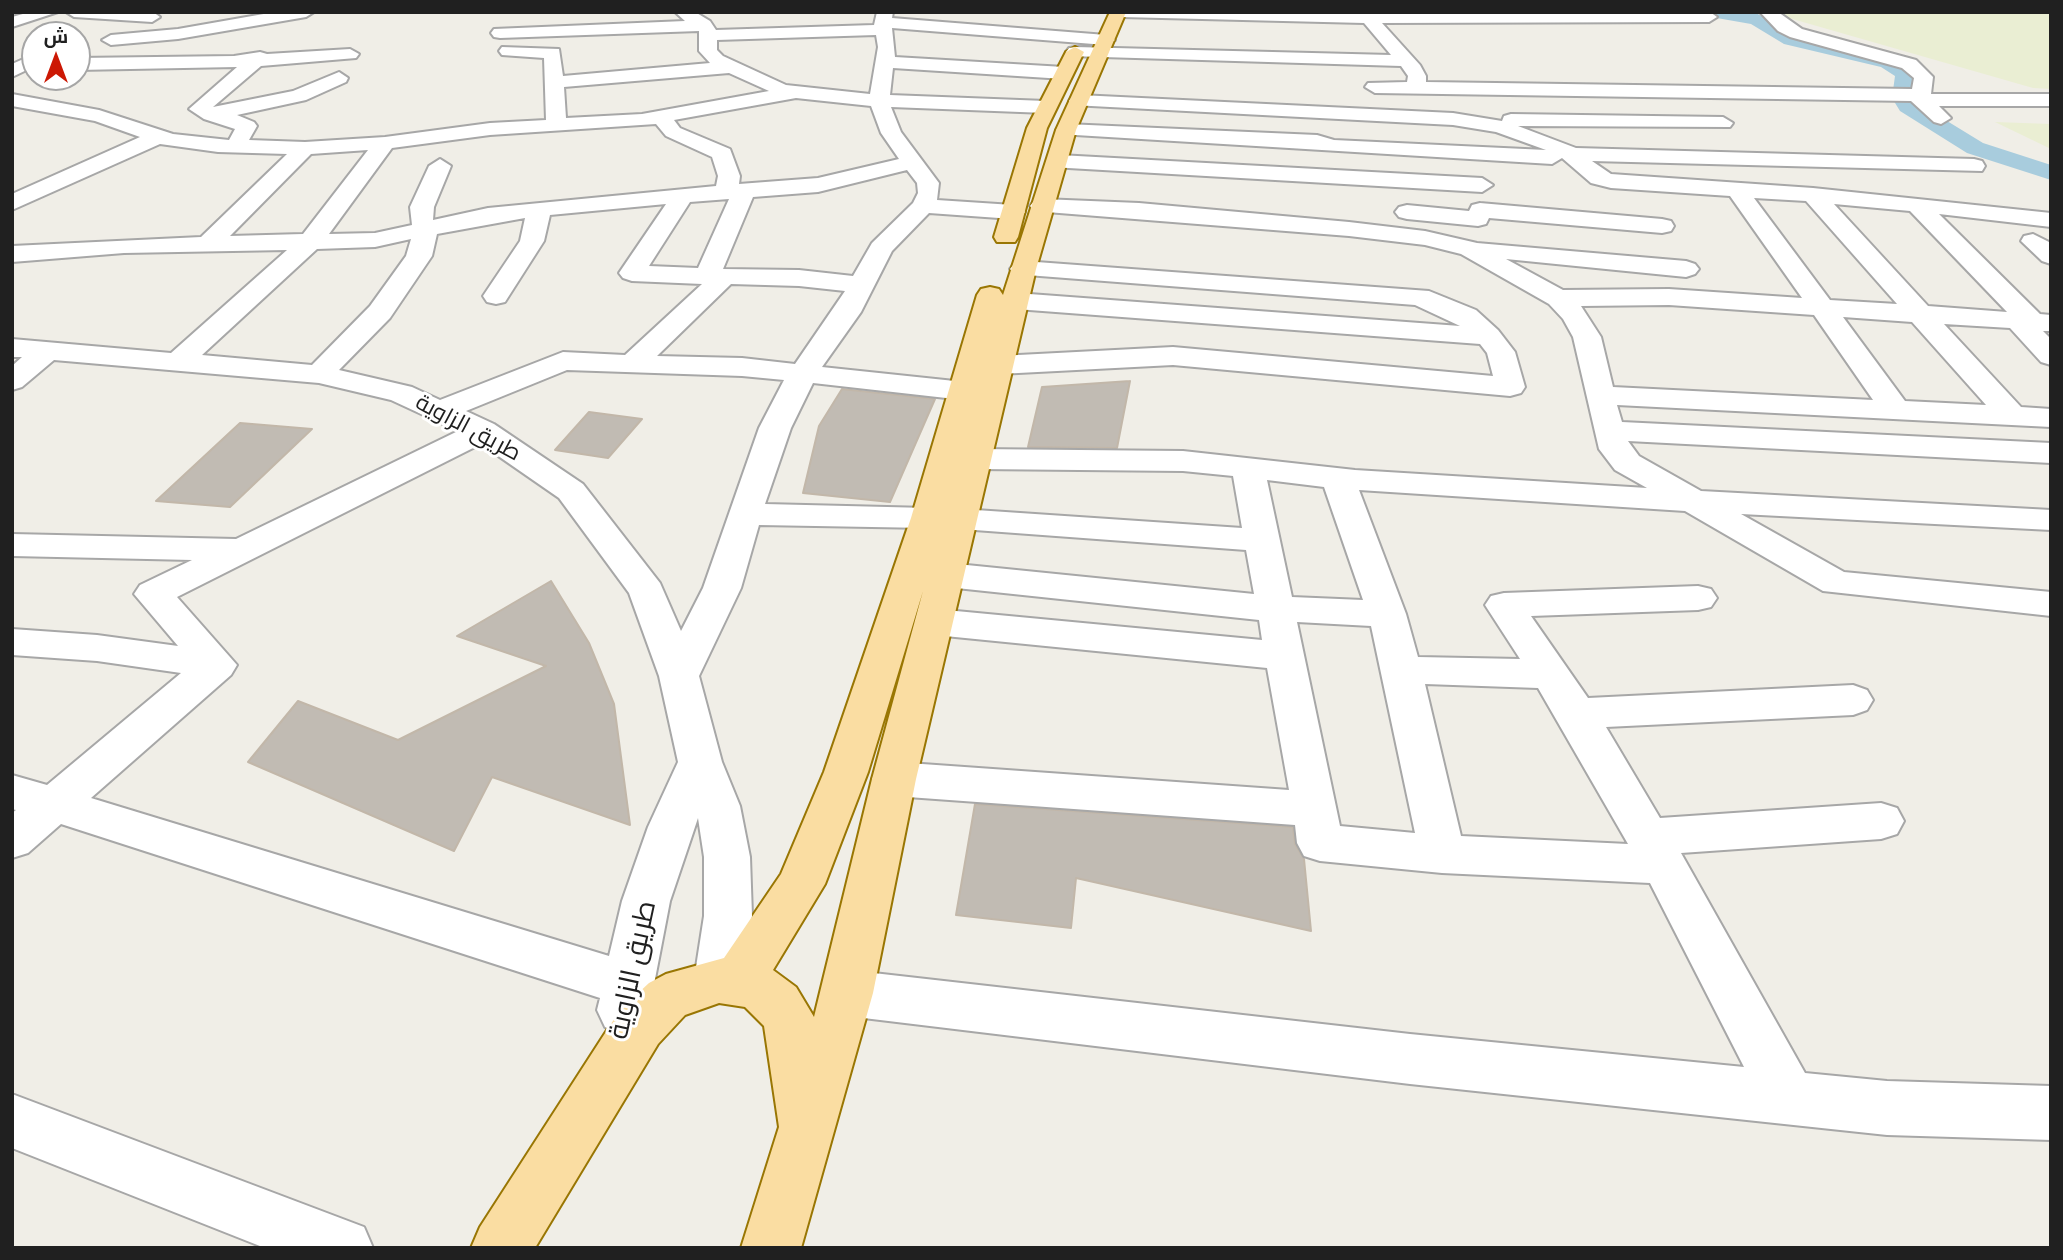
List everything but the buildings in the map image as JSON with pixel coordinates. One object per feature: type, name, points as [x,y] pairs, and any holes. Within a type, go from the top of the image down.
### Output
[{"type":"main road","points":[[1027,209],[1091,63]]},
{"type":"main road","points":[[728,981],[784,913],[813,857],[945,519],[976,459],[999,365],[1017,270],[1037,128],[1091,63]]},
{"type":"main road","points":[[771,1248],[847,993],[894,779],[947,575],[945,519],[964,391],[1017,270]]},
{"type":"main road","points":[[501,1248],[614,1062],[639,1027],[667,999],[728,981],[760,988],[778,1003],[789,1020],[807,1134]]},
{"type":"street","points":[[12,22],[50,12]]},
{"type":"street","points":[[74,12],[117,17],[166,17],[225,12]]},
{"type":"street","points":[[683,12],[706,30],[708,51],[732,67],[787,92]]},
{"type":"street","points":[[1768,12],[1784,27],[1796,33],[1909,64],[1924,77],[1920,98]]},
{"type":"street","points":[[117,17],[88,37],[124,39],[209,30],[303,13]]},
{"type":"street","points":[[235,147],[247,126],[201,111],[202,105],[254,61],[303,13]]},
{"type":"street","points":[[1366,15],[1391,41],[1417,76],[1415,89]]},
{"type":"street","points":[[882,81],[1091,63],[1366,15],[1709,17]]},
{"type":"street","points":[[124,39],[166,17]]},
{"type":"street","points":[[679,676],[722,588],[744,514],[775,428],[803,373],[846,312],[881,248],[923,206],[929,193],[928,183],[891,133],[882,81],[887,47],[883,22]]},
{"type":"street","points":[[556,124],[556,82],[552,52],[488,50],[495,26],[706,30],[883,22],[1091,63],[1453,119],[1517,132],[1576,156],[1599,178],[1638,184],[1813,195],[2035,216],[2051,220]]},
{"type":"street","points":[[635,29],[640,62]]},
{"type":"street","points":[[1361,38],[1421,44]]},
{"type":"street","points":[[91,64],[254,61],[350,54]]},
{"type":"street","points":[[12,100],[99,116],[158,137],[235,147],[305,148],[385,143],[556,124],[661,117],[787,92],[1091,63],[1407,61]]},
{"type":"street","points":[[556,82],[640,62],[732,67]]},
{"type":"street","points":[[1091,63],[1332,146],[1480,155],[1974,166]]},
{"type":"street","points":[[1091,63],[1142,166],[1139,201]]},
{"type":"street","points":[[211,115],[299,96],[339,78]]},
{"type":"street","points":[[1361,86],[2051,100]]},
{"type":"street","points":[[1920,98],[1941,118]]},
{"type":"street","points":[[12,115],[35,104]]},
{"type":"street","points":[[632,364],[715,276],[735,192],[722,154],[708,145],[673,132],[661,117]]},
{"type":"street","points":[[1453,119],[1731,130],[1517,132]]},
{"type":"street","points":[[12,202],[158,137]]},
{"type":"street","points":[[178,362],[309,243],[385,143]]},
{"type":"street","points":[[207,245],[305,148]]},
{"type":"street","points":[[1470,249],[1479,215],[1482,185],[1480,155]]},
{"type":"street","points":[[12,254],[374,240],[488,215],[683,195],[818,185],[911,163]]},
{"type":"street","points":[[319,374],[358,337],[405,279],[419,256],[426,228],[421,219],[422,207],[440,166]]},
{"type":"street","points":[[1142,166],[1482,185]]},
{"type":"street","points":[[1638,184],[1703,300]]},
{"type":"street","points":[[1737,190],[1896,410]]},
{"type":"street","points":[[683,195],[632,273],[799,278],[860,285]]},
{"type":"street","points":[[1813,195],[2012,416]]},
{"type":"street","points":[[1139,201],[1413,236],[1470,249],[1686,268]]},
{"type":"street","points":[[923,206],[1027,209],[1139,201],[1363,208]]},
{"type":"street","points":[[1919,207],[2033,322],[2051,356]]},
{"type":"street","points":[[496,296],[532,241],[539,210]]},
{"type":"street","points":[[1388,210],[1662,226]]},
{"type":"street","points":[[1470,249],[1558,298],[1576,315],[1587,337],[1608,431],[1615,449],[1627,463],[1836,583],[2051,604]]},
{"type":"street","points":[[999,365],[1173,356],[1510,387],[1501,352],[1488,336],[1017,270]]},
{"type":"street","points":[[1558,298],[1703,300],[2033,322]]},
{"type":"street","name":"طريق الزاوية","points":[[12,348],[319,374],[401,393],[483,431],[571,491],[647,591],[679,676],[700,762],[718,806],[727,858],[728,981]]},
{"type":"street","points":[[12,381],[49,350]]},
{"type":"street","points":[[442,410],[563,361],[803,373],[964,391]]},
{"type":"street","points":[[1600,395],[2051,418]]},
{"type":"street","points":[[217,665],[153,594],[483,431]]},
{"type":"street","points":[[1608,431],[2051,453]]},
{"type":"street","points":[[976,459],[1136,460],[1488,490],[2051,520]]},
{"type":"street","points":[[1248,468],[1320,843],[1442,854],[1656,851],[1881,821]]},
{"type":"street","points":[[1338,478],[1387,614],[1402,670],[1442,854]]},
{"type":"street","points":[[744,514],[945,519],[1262,540]]},
{"type":"street","points":[[12,545],[245,550]]},
{"type":"street","points":[[947,575],[1276,609],[1387,614]]},
{"type":"street","points":[[1698,598],[1504,605],[1577,714],[1656,851],[1789,1098]]},
{"type":"street","points":[[936,622],[1285,656]]},
{"type":"street","points":[[12,642],[97,648],[217,665]]},
{"type":"street","points":[[12,840],[33,798],[217,665]]},
{"type":"street","points":[[1402,670],[1550,674]]},
{"type":"street","points":[[1577,714],[1853,700]]},
{"type":"street","name":"طريق الزاوية","points":[[614,1062],[626,984],[646,901],[671,827],[700,762]]},
{"type":"street","points":[[894,779],[1315,809]]},
{"type":"street","points":[[33,798],[626,984]]},
{"type":"street","points":[[847,993],[1410,1059],[1887,1108],[2051,1113]]},
{"type":"street","points":[[12,1121],[343,1248]]},
{"type":"green space","points":[[1768,12],[2051,12],[2051,89],[2033,88]]},
{"type":"green space","points":[[1995,122],[2051,124],[2051,149]]},
{"type":"waterway","points":[[1711,12],[1756,19],[1791,40],[1888,63],[1906,74],[1903,93]]},
{"type":"waterway","points":[[1903,98],[1908,106],[1975,148],[2051,173]]}]
